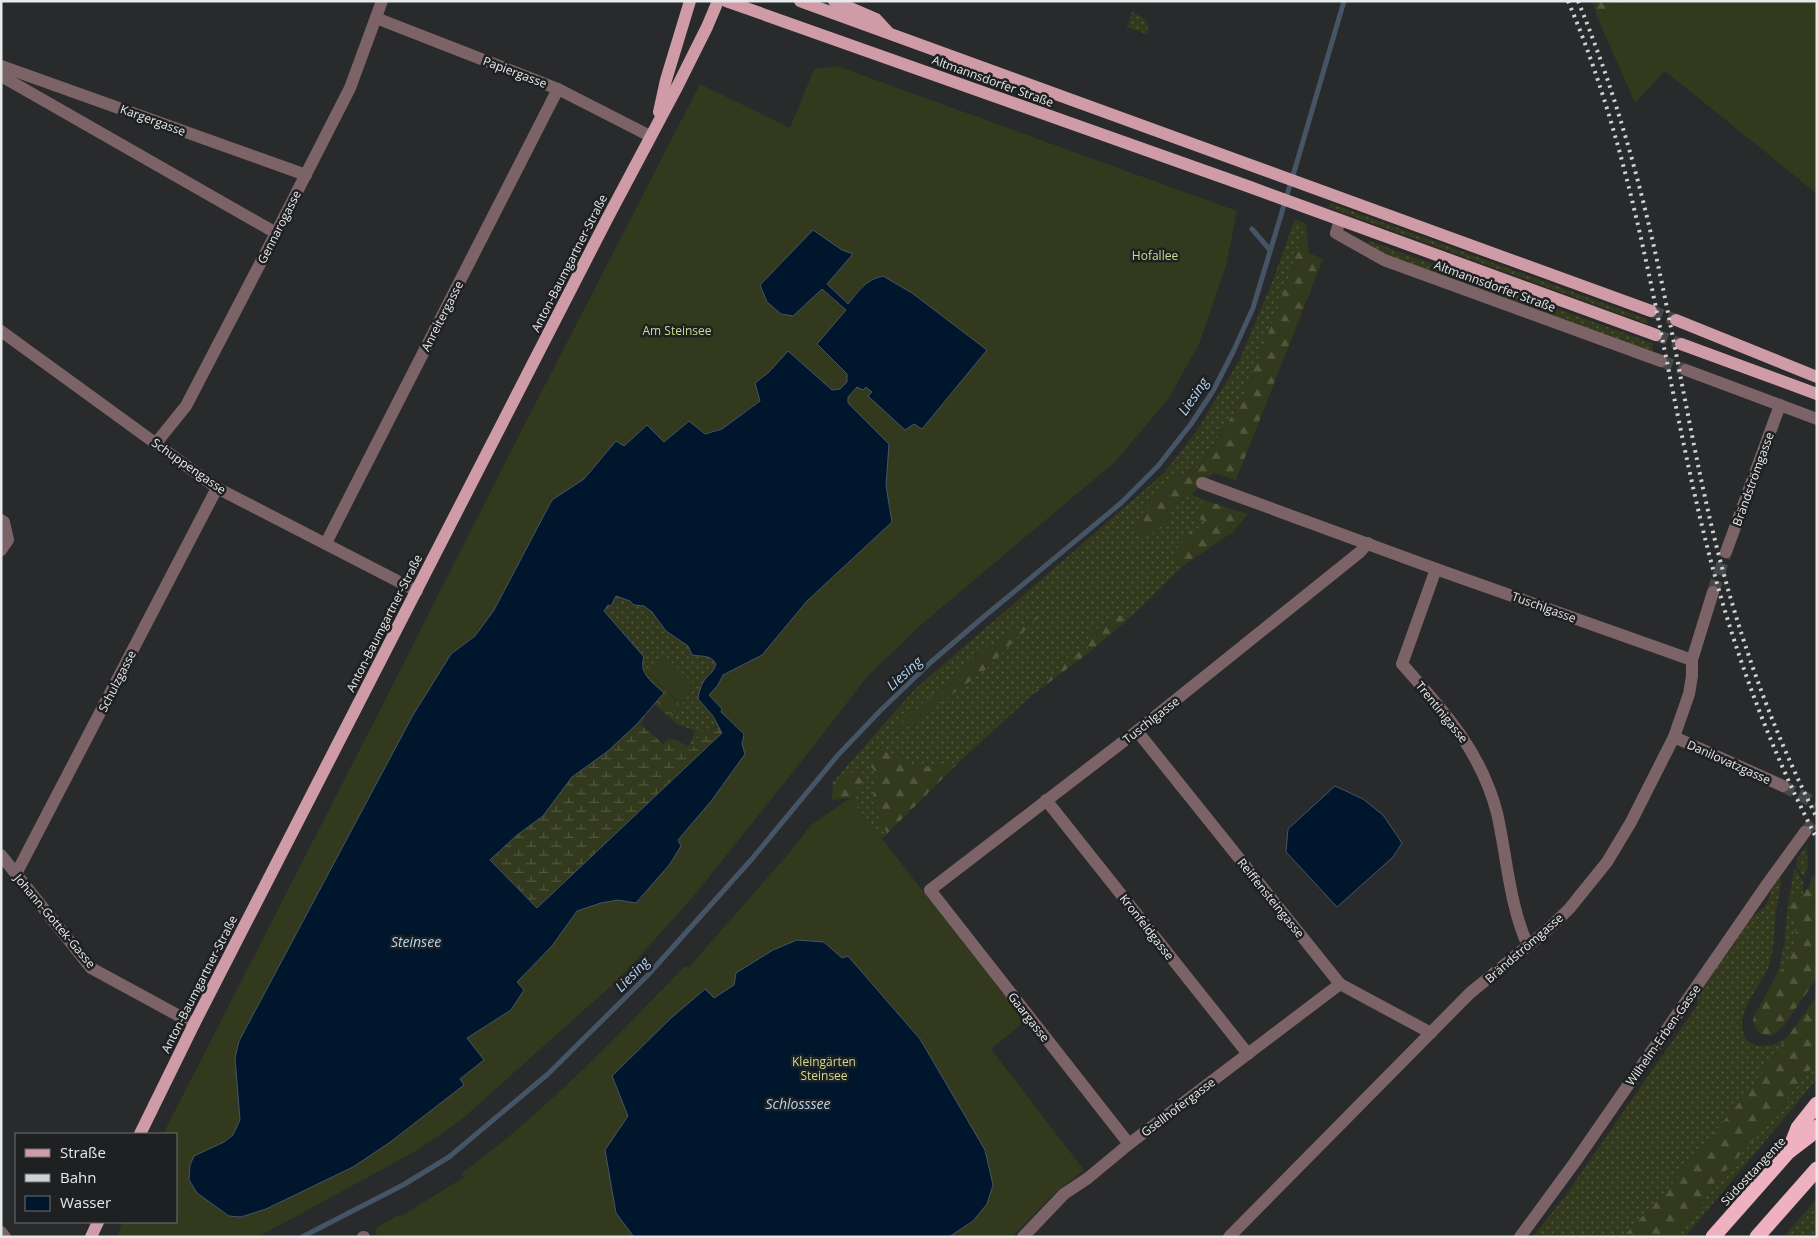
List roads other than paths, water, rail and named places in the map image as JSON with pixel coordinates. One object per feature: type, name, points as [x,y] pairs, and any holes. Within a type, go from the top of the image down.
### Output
[{"type":"highway","points":[[1788,1152],[1798,1128],[1817,1104]]},
{"type":"highway","name":"Südosttangente","points":[[1712,1237],[1788,1152],[1809,1136],[1817,1127]]},
{"type":"highway","points":[[1757,1237],[1817,1169]]},
{"type":"main road","name":"Anton-Baumgartner-Straße","points":[[653,131],[690,1]]},
{"type":"main road","name":"Anton-Baumgartner-Straße","points":[[140,1133],[194,1024],[416,591],[653,131],[681,81],[718,1]]},
{"type":"main road","name":"Altmannsdorfer Straße","points":[[726,1],[1252,188],[1656,335]]},
{"type":"main road","name":"Altmannsdorfer Straße","points":[[800,1],[1651,311]]},
{"type":"main road","points":[[834,1],[876,19],[890,34]]},
{"type":"main road","points":[[1676,320],[1817,377]]},
{"type":"main road","points":[[1681,344],[1817,394]]},
{"type":"main road","points":[[91,1237],[98,1223]]},
{"type":"street","name":"Gennarogasse","points":[[156,443],[186,406],[276,233],[350,88],[382,1]]},
{"type":"street","name":"Papiergasse","points":[[376,18],[558,89],[653,131]]},
{"type":"street","name":"Kargergasse","points":[[1,66],[306,174]]},
{"type":"street","points":[[1,76],[276,233]]},
{"type":"street","name":"Anreitergasse","points":[[326,543],[558,89]]},
{"type":"street","name":"Altmannsdorfer Straße","points":[[1340,220],[1336,233],[1384,260],[1661,361]]},
{"type":"street","name":"Schuppengasse","points":[[1,332],[217,488],[416,591]]},
{"type":"street","points":[[1686,370],[1817,419]]},
{"type":"street","name":"Brändströmgasse","points":[[1726,552],[1780,405]]},
{"type":"street","name":"Tuschlgasse","points":[[1202,483],[1692,660]]},
{"type":"street","name":"Schulzgasse","points":[[16,874],[217,488]]},
{"type":"street","points":[[1,520],[4,522],[8,540],[1,550]]},
{"type":"street","name":"Tuschlgasse","points":[[930,890],[1137,731],[1352,559],[1368,543]]},
{"type":"street","name":"Trentinigasse","points":[[1436,569],[1402,664],[1452,722],[1472,750],[1486,780],[1496,812],[1518,919],[1528,946]]},
{"type":"street","name":"Brändströmgasse","points":[[1229,1237],[1470,993],[1528,946],[1569,909],[1607,862],[1631,822],[1674,737],[1691,684],[1692,660],[1713,592]]},
{"type":"street","name":"Reiffensteingasse","points":[[1137,731],[1340,984],[1431,1033]]},
{"type":"street","name":"Danilovatzgasse","points":[[1674,737],[1783,786]]},
{"type":"street","name":"Kronfeldgasse","points":[[1046,800],[1248,1054]]},
{"type":"street","name":"Wilhelm-Erben-Gasse","points":[[1520,1237],[1575,1162],[1768,882],[1806,832]]},
{"type":"street","name":"Johann-Gottek-Gasse","points":[[1,855],[92,968],[194,1024]]},
{"type":"street","name":"Gaargasse","points":[[930,890],[1129,1144]]},
{"type":"street","name":"Gsellhofergasse","points":[[1023,1237],[1064,1194],[1088,1178],[1129,1144],[1340,984]]},
{"type":"street","points":[[1,1232],[5,1237]]},
{"type":"water","name":"Steinsee","points":[[813,230],[842,250],[853,254],[827,284],[848,304],[867,283],[883,276],[912,293],[987,350],[922,429],[914,424],[905,430],[868,396],[872,392],[866,387],[863,390],[857,387],[848,397],[848,403],[889,444],[886,486],[892,522],[807,601],[762,655],[723,675],[718,685],[709,695],[722,709],[721,712],[744,734],[742,744],[745,754],[712,800],[678,840],[681,846],[670,864],[636,903],[618,900],[601,903],[577,911],[552,946],[517,982],[524,990],[511,1010],[467,1038],[484,1060],[460,1079],[464,1085],[389,1143],[353,1167],[266,1209],[241,1217],[229,1216],[197,1193],[189,1180],[190,1165],[194,1156],[224,1142],[233,1135],[240,1120],[235,1058],[239,1041],[413,715],[451,654],[475,636],[494,610],[552,500],[584,479],[616,441],[624,446],[647,425],[664,442],[689,421],[705,434],[722,429],[760,401],[755,383],[769,372],[788,351],[832,390],[840,389],[847,382],[847,374],[817,344],[846,310],[822,289],[793,316],[781,314],[767,302],[760,285]],"holes":[[[616,596],[630,601],[634,605],[644,606],[652,612],[666,631],[688,646],[692,655],[709,657],[714,661],[716,664],[703,683],[698,699],[713,716],[722,733],[537,908],[490,860],[517,835],[543,816],[572,777],[608,751],[637,724],[664,693],[645,673],[643,668],[644,657],[604,611],[608,605],[611,606]]]},
{"type":"water","points":[[1335,786],[1363,799],[1383,815],[1402,843],[1393,857],[1337,907],[1286,852],[1288,829]]},
{"type":"water","name":"Schlosssee","points":[[797,940],[824,942],[842,958],[848,956],[920,1039],[985,1150],[993,1185],[987,1204],[973,1221],[949,1237],[634,1237],[616,1213],[605,1150],[628,1116],[612,1076],[671,1018],[705,989],[714,998],[734,985],[736,973],[773,950]]},
{"type":"waterway","name":"Liesing","points":[[302,1237],[403,1185],[449,1157],[548,1074],[647,976],[751,860],[838,755],[881,710],[931,662],[1121,503],[1158,466],[1191,424],[1213,391],[1253,308],[1344,1]]},
{"type":"waterway","points":[[1252,229],[1270,250]]},
{"type":"tunnel","points":[[1651,311],[1676,320]]},
{"type":"tunnel","points":[[1656,335],[1681,344]]},
{"type":"tunnel","points":[[1661,361],[1686,370]]},
{"type":"tunnel","points":[[1713,592],[1726,552]]},
{"type":"tunnel","points":[[1783,786],[1817,804]]},
{"type":"tunnel","points":[[1805,832],[1817,818]]},
{"type":"railway","points":[[1568,1],[1593,65],[1631,196],[1688,463],[1713,570],[1737,649],[1765,726],[1817,839]]},
{"type":"railway","points":[[1578,1],[1612,92],[1639,184],[1662,282],[1704,493],[1732,603],[1769,712],[1817,818]]},
{"type":"park label","name":"Hofallee","points":[[1155,255]]},
{"type":"park label","name":"Am Steinsee","points":[[677,330]]},
{"type":"park label","name":"Kleingärten Steinsee","points":[[824,1068]]}]
